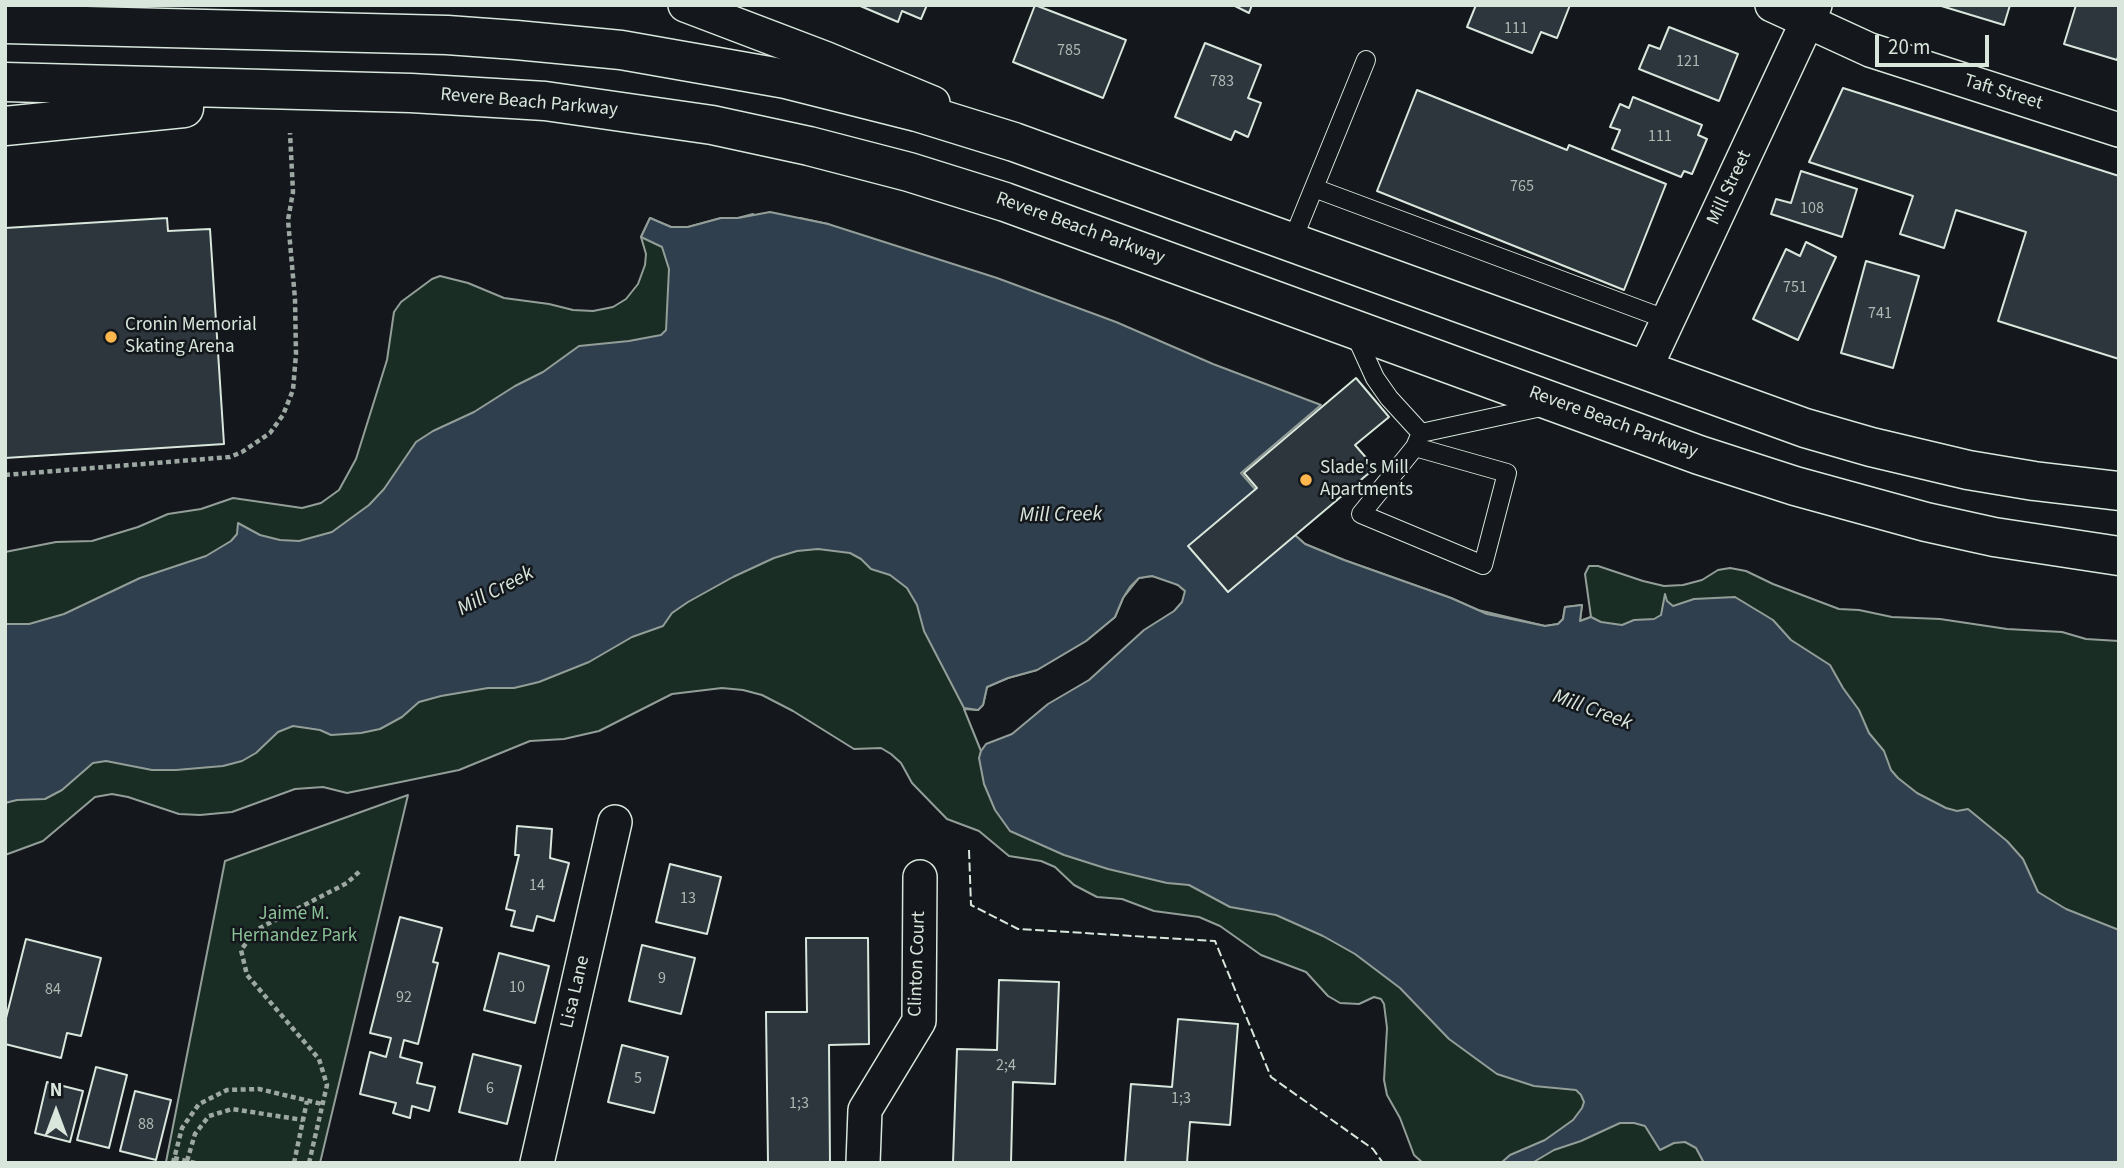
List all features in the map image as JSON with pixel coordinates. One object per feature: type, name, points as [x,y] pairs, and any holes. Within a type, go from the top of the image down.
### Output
[{"type":"highway","points":[[5,24],[447,35],[621,50],[755,72],[917,112],[1014,142],[1805,428],[1882,450],[2012,478],[2119,491]]},
{"type":"highway","name":"Revere Beach Parkway","points":[[5,82],[346,91],[468,96],[579,105],[712,125],[821,149],[984,195],[1710,459],[1859,505],[1994,537],[2119,556]]},
{"type":"highway","points":[[5,126],[346,91]]},
{"type":"street","points":[[685,5],[874,78],[1077,165]]},
{"type":"street","name":"Taft Street","points":[[1772,5],[1812,14],[1870,50],[1908,64],[2119,130]]},
{"type":"street","name":"Mill Street","points":[[1644,371],[1812,14]]},
{"type":"street","name":"Lisa Lane","points":[[537,1163],[615,822]]},
{"type":"street","name":"Clinton Court","points":[[863,1163],[865,1110],[919,1021],[920,877]]},
{"type":"lane","points":[[1291,244],[1366,60]]},
{"type":"lane","points":[[1314,188],[1668,320]]},
{"type":"lane","points":[[1352,327],[1375,378],[1418,440],[1507,473],[1483,565],[1361,514],[1418,440],[1559,403]]},
{"type":"path","points":[[5,475],[230,457],[270,433],[283,415],[293,390],[296,354],[295,299],[288,220],[293,192],[290,133]]},
{"type":"path","points":[[309,1163],[327,1086],[319,1059],[247,975],[241,950],[256,930],[347,884],[361,870]]},
{"type":"path","points":[[195,1163],[174,1160],[181,1128],[199,1104],[227,1090],[259,1089],[322,1104]]},
{"type":"path","points":[[294,1163],[307,1101]]},
{"type":"path","points":[[187,1161],[195,1134],[209,1116],[232,1109],[303,1120]]},
{"type":"green space","points":[[753,214],[763,222],[800,218],[828,224],[868,243],[1223,462],[5,715],[5,552],[56,542],[92,541],[138,527],[168,514],[201,509],[233,498],[302,508],[321,503],[339,490],[356,459],[387,360],[394,312],[401,302],[432,279],[440,276],[468,283],[504,298],[573,310],[593,311],[613,307],[626,299],[638,284],[646,254],[641,237],[650,218],[671,227],[688,227],[721,218],[738,218]]},
{"type":"green space","points":[[711,525],[1140,547],[1186,592],[1164,578],[1139,578],[1123,598],[1115,617],[1086,641],[1037,670],[987,687],[983,705],[978,710],[964,709],[981,751],[980,758],[1938,1163],[1423,1163],[1414,1155],[1400,1118],[1387,1095],[1384,1080],[1387,1028],[1381,999],[1374,997],[1359,1004],[1340,1003],[1328,996],[1306,972],[1261,955],[1220,926],[1199,917],[1154,911],[1122,899],[1097,897],[1074,885],[1055,867],[1041,861],[1009,856],[979,831],[947,819],[912,783],[901,763],[891,754],[881,748],[854,749],[793,711],[762,695],[743,690],[722,688],[672,694],[599,731],[564,739],[530,741],[459,770],[347,793],[323,787],[295,789],[232,812],[179,814],[128,797],[112,794],[95,797],[43,841],[5,855],[5,771]]},
{"type":"green space","points":[[1305,544],[1478,610],[1545,626],[1558,624],[1563,619],[1565,607],[1582,605],[1580,621],[1591,617],[1585,574],[1589,566],[1598,566],[1664,586],[1702,580],[1718,570],[1730,568],[1746,571],[1839,609],[2007,629],[2062,632],[2086,639],[2119,641],[2119,1163],[1422,648]]},
{"type":"green space","name":"Jaime M. Hernandez Park","points":[[408,795],[320,1163],[166,1162],[225,861]]},
{"type":"water","name":"Mill Creek","points":[[770,212],[828,224],[997,278],[1116,322],[1213,364],[1321,405],[1241,473],[1305,544],[1344,560],[1451,598],[1487,614],[1545,626],[1558,624],[1563,619],[1565,607],[1582,605],[1580,621],[1591,617],[1601,622],[1622,625],[1634,620],[1654,619],[1661,615],[1665,594],[1667,601],[1673,606],[1694,599],[1735,597],[1773,620],[1791,640],[1830,665],[1898,778],[1917,793],[1946,808],[1957,811],[1968,809],[2007,841],[2023,859],[2038,892],[2066,909],[2119,930],[2119,1163],[1704,1163],[1696,1148],[1685,1142],[1674,1143],[1660,1150],[1645,1126],[1620,1123],[1554,1150],[1532,1163],[1501,1163],[1510,1155],[1545,1140],[1573,1120],[1584,1102],[1581,1095],[1576,1090],[1534,1086],[1497,1074],[1449,1039],[1400,988],[1355,954],[1323,936],[1276,915],[1230,907],[1189,885],[1167,883],[1108,869],[1064,855],[1010,831],[995,810],[984,784],[979,758],[981,751],[986,744],[1012,734],[1048,704],[1089,680],[1144,630],[1174,611],[1182,602],[1185,591],[1178,585],[1152,576],[1139,578],[1123,598],[1115,617],[1086,641],[1037,670],[987,687],[983,705],[978,710],[964,708],[924,631],[917,605],[907,588],[890,575],[871,569],[850,553],[818,549],[797,551],[774,558],[733,577],[688,602],[672,613],[663,626],[632,637],[589,662],[539,682],[514,688],[488,688],[419,702],[402,717],[380,729],[361,733],[331,735],[320,730],[293,726],[278,732],[256,753],[242,761],[223,766],[152,770],[106,761],[93,763],[62,790],[45,799],[5,803],[5,624],[29,624],[64,614],[140,578],[206,556],[231,541],[237,534],[238,523],[260,535],[280,540],[299,541],[332,532],[369,505],[384,489],[416,442],[433,431],[474,412],[543,372],[579,346],[661,335],[666,330],[669,269],[662,247],[641,237],[650,218],[671,227],[688,227],[721,218]]},
{"type":"building","points":[[858,5],[927,5],[921,19],[902,11],[898,22]]},
{"type":"building","points":[[1035,5],[1126,40],[1103,98],[1013,62]]},
{"type":"building","points":[[1233,5],[1252,5],[1249,13]]},
{"type":"building","points":[[1476,5],[1570,5],[1557,38],[1541,32],[1532,53],[1467,27]]},
{"type":"building","points":[[1938,5],[2010,5],[2004,25]]},
{"type":"building","points":[[2076,5],[2119,5],[2117,60],[2064,44]]},
{"type":"building","points":[[1669,27],[1738,54],[1719,101],[1639,69],[1649,45],[1660,49]]},
{"type":"building","points":[[1205,43],[1261,65],[1248,98],[1261,103],[1248,137],[1235,131],[1231,140],[1175,117]]},
{"type":"building","points":[[1843,88],[2119,176],[2119,359],[1998,321],[2026,232],[1956,210],[1944,248],[1900,234],[1913,196],[1809,162]]},
{"type":"building","points":[[1417,90],[1567,150],[1569,145],[1666,184],[1624,290],[1377,191]]},
{"type":"building","points":[[1633,97],[1702,125],[1698,135],[1707,139],[1692,174],[1684,171],[1681,177],[1612,149],[1620,130],[1610,127],[1620,104],[1629,108]]},
{"type":"building","points":[[1801,171],[1857,189],[1842,237],[1771,214],[1776,199],[1791,203]]},
{"type":"building","name":"Cronin Memorial Skating Arena","points":[[167,218],[168,231],[210,229],[224,444],[5,458],[5,228]]},
{"type":"building","points":[[1806,242],[1836,257],[1798,340],[1753,319],[1786,249],[1800,256]]},
{"type":"building","points":[[1866,261],[1919,276],[1893,368],[1841,353]]},
{"type":"building","name":"Slade's Mill Apartments","points":[[1356,378],[1389,417],[1355,445],[1375,468],[1228,592],[1188,546],[1257,488],[1244,473]]},
{"type":"building","points":[[517,826],[552,829],[550,858],[569,863],[554,921],[537,916],[533,931],[511,926],[515,911],[506,909],[519,855],[515,855]]},
{"type":"building","points":[[670,864],[721,877],[707,934],[656,922]]},
{"type":"building","points":[[400,917],[442,928],[433,962],[438,963],[418,1044],[404,1040],[400,1057],[422,1063],[417,1083],[435,1087],[429,1111],[412,1106],[410,1118],[393,1113],[396,1103],[360,1094],[370,1052],[386,1057],[391,1038],[370,1033]]},
{"type":"building","points":[[806,938],[868,938],[869,1044],[829,1045],[830,1163],[768,1163],[766,1012],[807,1012]]},
{"type":"building","points":[[26,939],[101,958],[81,1036],[67,1033],[61,1058],[5,1044],[5,1022]]},
{"type":"building","points":[[642,945],[695,958],[681,1014],[629,1001]]},
{"type":"building","points":[[499,953],[549,966],[535,1023],[484,1010]]},
{"type":"building","points":[[999,980],[1059,982],[1055,1084],[1013,1082],[1011,1163],[953,1163],[957,1049],[997,1050]]},
{"type":"building","points":[[1178,1019],[1238,1024],[1230,1125],[1190,1122],[1187,1163],[1125,1163],[1131,1084],[1172,1087]]},
{"type":"building","points":[[622,1045],[668,1057],[654,1113],[608,1102]]},
{"type":"building","points":[[473,1054],[521,1066],[507,1124],[459,1112]]},
{"type":"building","points":[[96,1067],[127,1075],[109,1148],[77,1140]]},
{"type":"building","points":[[47,1082],[83,1091],[70,1142],[35,1133]]},
{"type":"building","points":[[135,1091],[171,1100],[156,1160],[120,1151]]},
{"type":"fence","points":[[969,850],[971,905],[1018,929],[1215,941],[1271,1077],[1373,1149],[1383,1163]]},
{"type":"place","name":"Cronin Memorial Skating Arena","points":[[111,337]]},
{"type":"place","name":"Slade's Mill Apartments","points":[[1306,480]]}]
